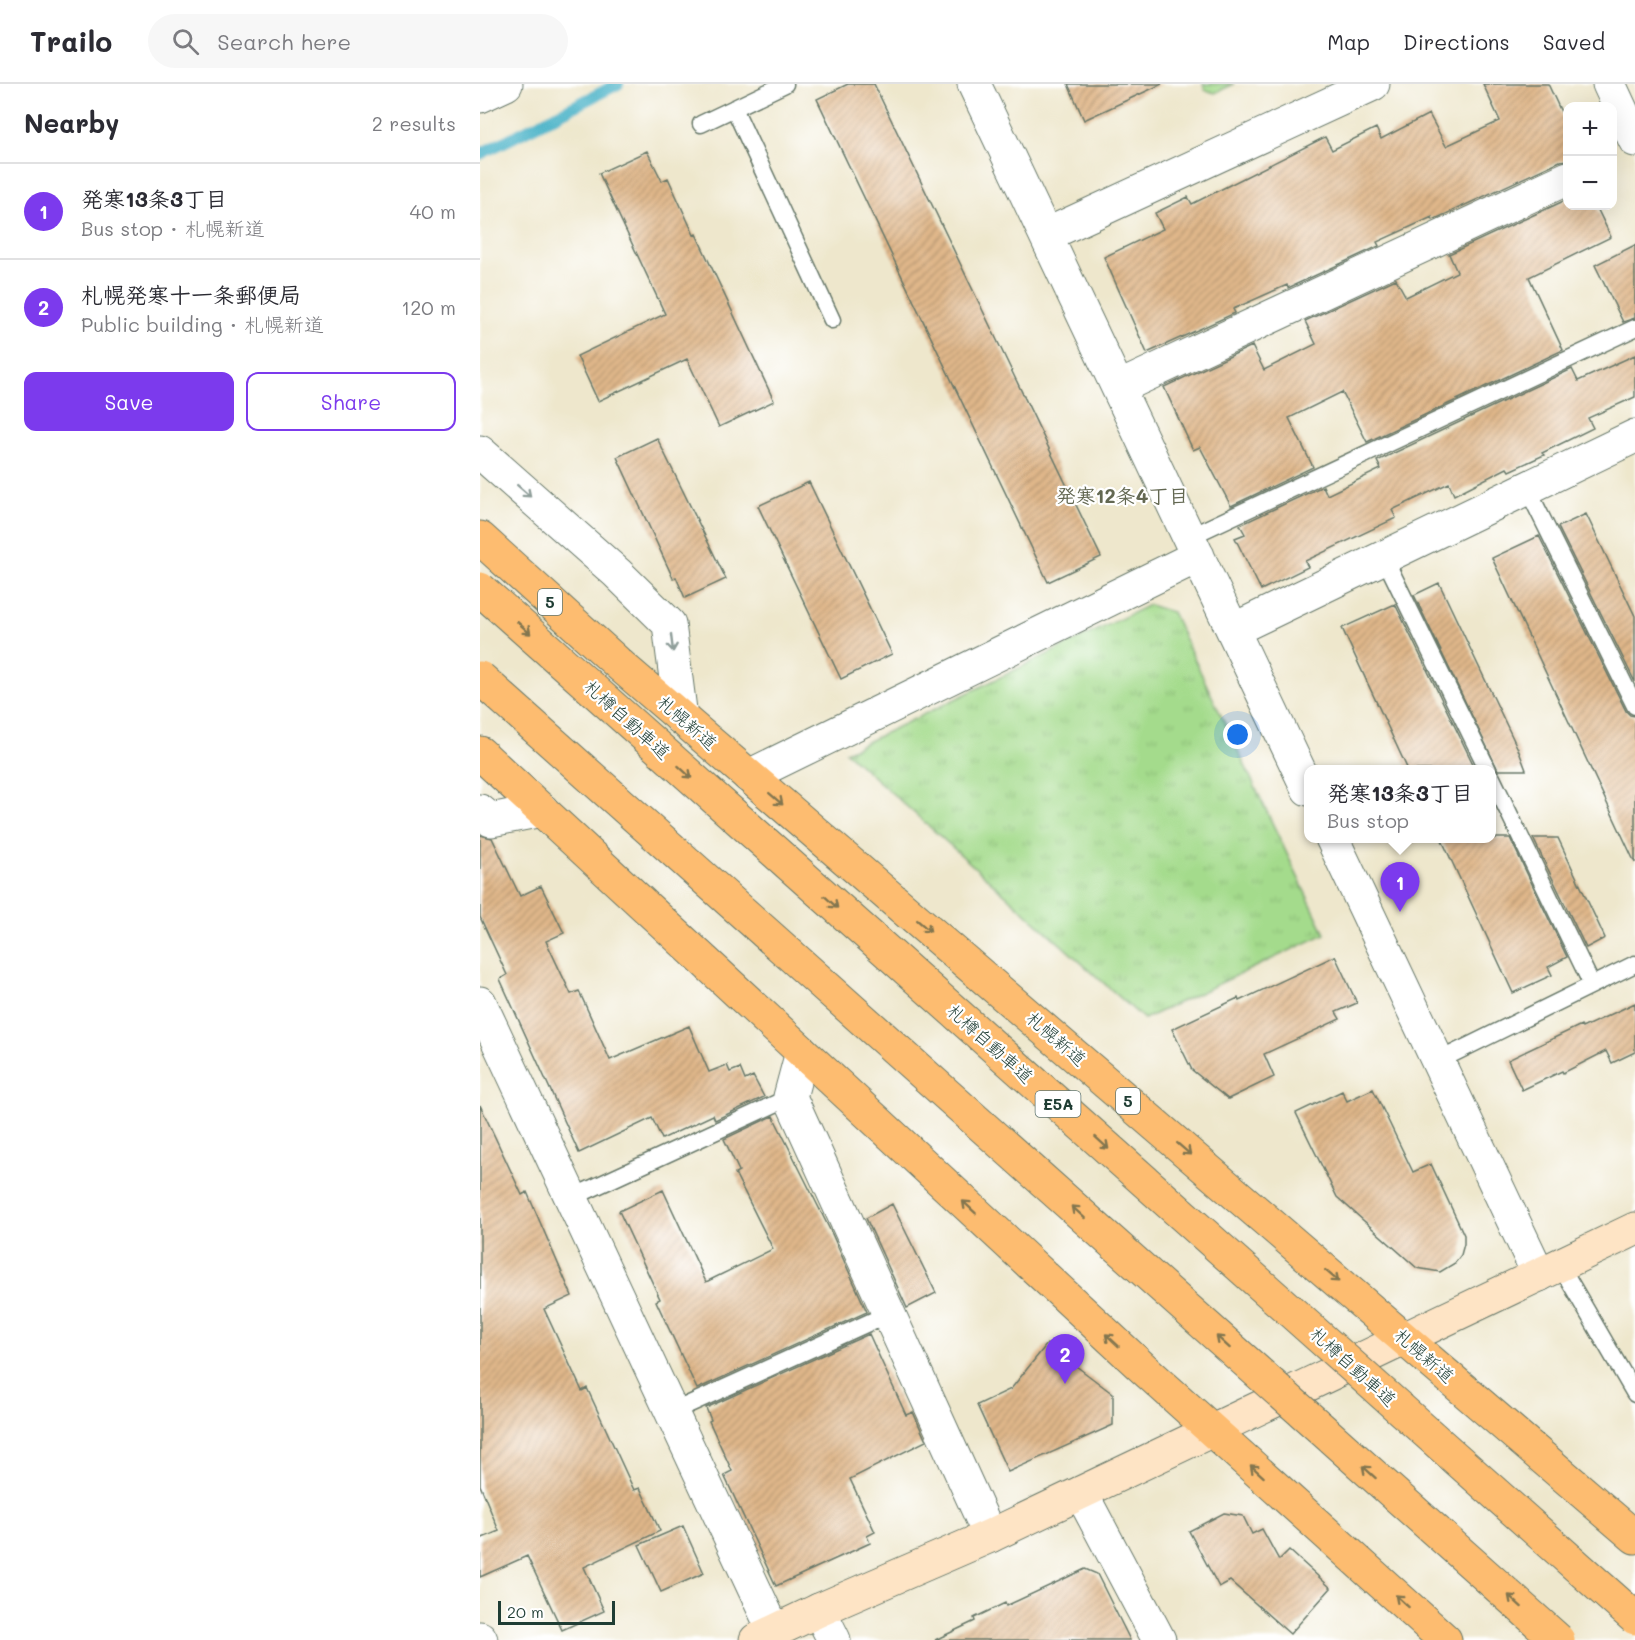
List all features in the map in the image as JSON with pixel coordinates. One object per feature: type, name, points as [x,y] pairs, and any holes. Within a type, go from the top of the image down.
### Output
[{"type":"highway","name":"札幌新道","points":[[480,538],[681,718],[1635,1537]]},
{"type":"highway","name":"札樽自動車道","points":[[480,589],[1635,1618]]},
{"type":"highway","points":[[480,678],[1558,1640]]},
{"type":"highway","points":[[484,757],[1212,1431],[1445,1640]]},
{"type":"street","points":[[480,96],[506,84]]},
{"type":"street","points":[[974,84],[1304,781]]},
{"type":"street","points":[[1046,236],[1372,84]]},
{"type":"street","points":[[1609,84],[1635,140]]},
{"type":"street","points":[[1617,154],[1635,146]]},
{"type":"street","points":[[1118,388],[1563,180]]},
{"type":"street","points":[[1233,630],[1635,436]]},
{"type":"street","points":[[480,452],[616,573],[669,624],[681,718]]},
{"type":"street","points":[[749,776],[1193,546]]},
{"type":"street","points":[[480,811],[491,820],[542,810]]},
{"type":"street","points":[[1334,843],[1437,1061],[1549,1270]]},
{"type":"street","points":[[480,1003],[672,1412],[765,1636],[819,1610],[990,1536],[1635,1229]]},
{"type":"street","points":[[802,1052],[790,1097],[990,1536]]},
{"type":"street","points":[[1081,1493],[1159,1640]]},
{"type":"street","points":[[819,1610],[834,1640]]},
{"type":"lane","points":[[701,124],[785,84]]},
{"type":"lane","points":[[734,108],[832,320]]},
{"type":"lane","points":[[1193,546],[1635,328]]},
{"type":"lane","points":[[1527,488],[1635,706]]},
{"type":"lane","points":[[1384,557],[1486,765]]},
{"type":"lane","points":[[1496,787],[1592,985]]},
{"type":"lane","points":[[1437,1061],[1635,964]]},
{"type":"lane","points":[[571,1198],[790,1097]]},
{"type":"lane","points":[[1549,1270],[1635,1394]]},
{"type":"lane","points":[[672,1412],[890,1313]]},
{"type":"green space","points":[[1203,84],[1234,84],[1215,93],[1205,90]]},
{"type":"green space","points":[[1149,605],[1172,612],[1325,934],[1144,1019],[846,752]]},
{"type":"building","points":[[848,84],[874,84],[1101,557],[1048,582],[817,99]]},
{"type":"building","points":[[1068,84],[1162,84],[1084,120]]},
{"type":"building","points":[[1483,84],[1548,84],[1563,116],[1563,161],[1433,220],[1432,217],[1377,242],[1379,246],[1288,288],[1287,285],[1233,309],[1235,313],[1147,353],[1104,257],[1163,229],[1155,213],[1188,197],[1192,204],[1325,137],[1332,150],[1376,128],[1381,139],[1429,114],[1446,146],[1500,121]]},
{"type":"building","points":[[647,151],[662,181],[668,178],[774,401],[719,427],[687,359],[598,401],[577,356],[665,314],[599,173]]},
{"type":"building","points":[[1563,201],[1563,210],[1598,210],[1611,237],[1529,277],[1563,350],[1367,442],[1342,392],[1289,418],[1313,467],[1231,506],[1200,447],[1193,450],[1164,387],[1252,346],[1264,370],[1316,344],[1305,321],[1396,279],[1406,297],[1457,272],[1449,254]]},
{"type":"building","points":[[1635,245],[1635,318],[1623,322],[1595,265]]},
{"type":"building","points":[[1635,355],[1635,397],[1588,418],[1593,428],[1542,453],[1544,455],[1509,471],[1507,468],[1454,495],[1449,483],[1392,510],[1396,518],[1305,561],[1308,567],[1261,590],[1235,538],[1245,534],[1240,525],[1323,486],[1327,495],[1381,469],[1377,461],[1572,369],[1578,381]]},
{"type":"building","points":[[657,438],[726,579],[685,598],[676,577],[673,578],[617,457]]},
{"type":"building","points":[[809,482],[892,654],[841,679],[758,506]]},
{"type":"building","points":[[1586,514],[1635,616],[1635,682],[1558,527]]},
{"type":"building","points":[[1539,536],[1626,711],[1635,716],[1635,863],[1492,558]]},
{"type":"building","points":[[1439,583],[1526,770],[1498,770],[1414,595]]},
{"type":"building","points":[[1395,604],[1474,765],[1406,765],[1342,628]]},
{"type":"building","points":[[480,835],[492,838],[520,896],[541,886],[564,933],[546,941],[571,994],[579,991],[610,1060],[689,1026],[709,1072],[727,1065],[730,1072],[740,1068],[745,1080],[753,1076],[764,1097],[715,1120],[713,1115],[662,1139],[652,1118],[579,1153],[500,979],[507,975],[480,917]]},
{"type":"building","points":[[1496,838],[1510,838],[1567,957],[1548,967],[1552,975],[1513,993],[1443,843],[1496,843]]},
{"type":"building","points":[[1533,838],[1558,838],[1605,938],[1586,948]]},
{"type":"building","points":[[1335,956],[1357,1003],[1336,1012],[1340,1019],[1264,1054],[1274,1077],[1228,1099],[1192,1070],[1172,1029],[1238,998],[1239,1001]]},
{"type":"building","points":[[1635,1003],[1635,1052],[1612,1063],[1606,1051],[1563,1073],[1562,1071],[1522,1090],[1508,1060],[1581,1025],[1582,1028]]},
{"type":"building","points":[[1373,1089],[1413,1172],[1431,1164],[1464,1235],[1461,1255],[1455,1263],[1440,1272],[1417,1268],[1337,1197],[1296,1113],[1342,1091],[1347,1101]]},
{"type":"building","points":[[480,1105],[522,1195],[527,1192],[572,1296],[544,1309],[582,1391],[587,1388],[634,1490],[640,1488],[660,1531],[584,1567],[604,1611],[562,1630],[527,1556],[480,1577],[480,1539],[499,1531],[480,1485]]},
{"type":"building","points":[[773,1116],[832,1234],[867,1312],[697,1389],[656,1301],[660,1299],[619,1211],[663,1190],[706,1282],[773,1249],[735,1173],[739,1171],[724,1139]]},
{"type":"building","points":[[892,1204],[936,1293],[907,1308],[866,1218]]},
{"type":"building","points":[[869,1334],[906,1415],[913,1412],[926,1441],[850,1479],[875,1532],[867,1536],[870,1543],[776,1586],[724,1475],[732,1471],[709,1421],[711,1420],[706,1408]]},
{"type":"building","points":[[1047,1344],[1113,1394],[1113,1425],[1008,1472],[977,1405],[1011,1389]]},
{"type":"building","points":[[1224,1513],[1243,1516],[1252,1534],[1262,1529],[1279,1560],[1289,1550],[1331,1588],[1290,1634],[1230,1581],[1219,1587],[1189,1531]]},
{"type":"building","points":[[683,1526],[704,1573],[661,1592],[639,1545]]},
{"type":"building","points":[[1085,1569],[1097,1574],[1130,1640],[935,1640],[975,1621],[974,1618],[1005,1603],[1006,1606]]},
{"type":"waterway","points":[[480,154],[618,84]]},
{"type":"place","name":"発寒13条3丁目","points":[[1400,912]]},
{"type":"place","name":"札幌発寒十一条郵便局","points":[[1065,1384]]},
{"type":"district","name":"発寒12条4丁目","points":[[1122,496]]}]
